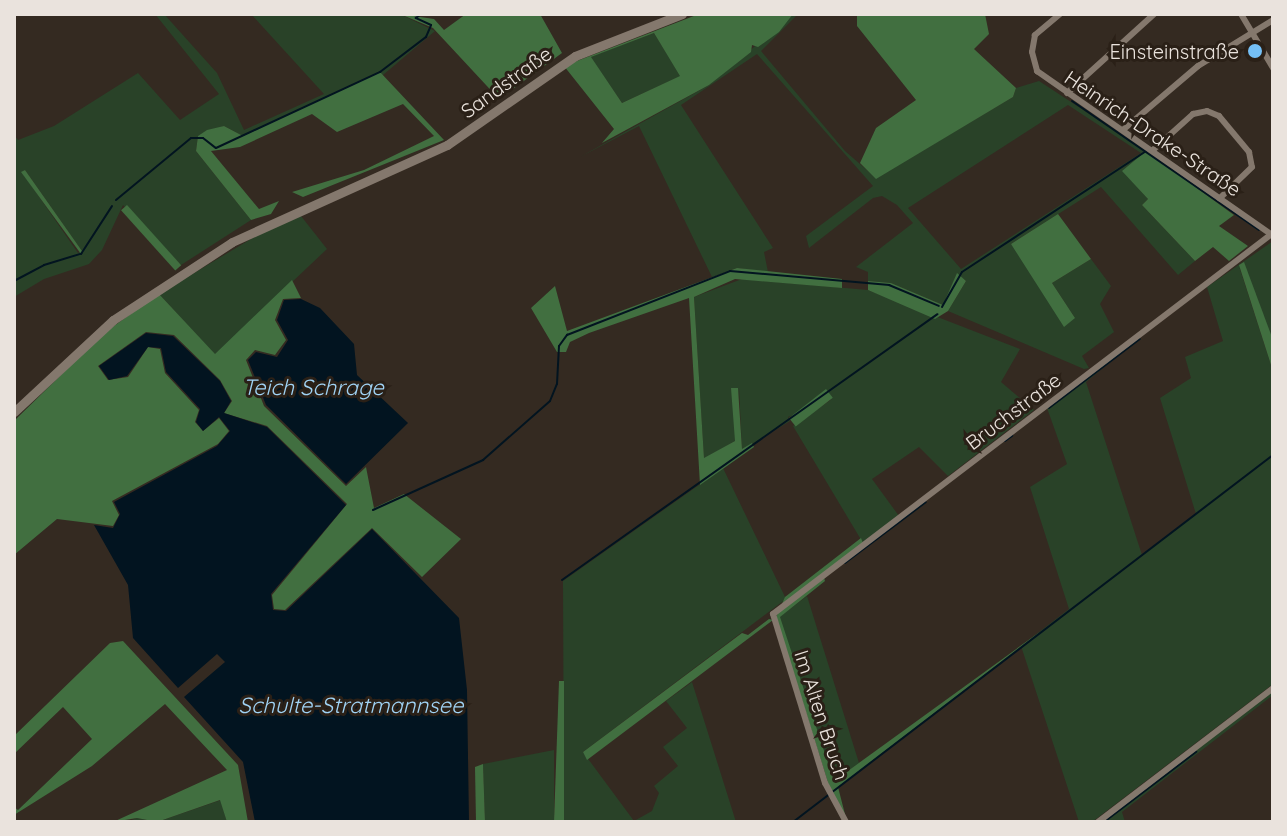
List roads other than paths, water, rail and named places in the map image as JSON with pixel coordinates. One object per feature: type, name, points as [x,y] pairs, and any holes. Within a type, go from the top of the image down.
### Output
[{"type":"main road","name":"Sandstraße","points":[[14,412],[113,320],[256,228],[447,145],[575,56],[682,14]]},
{"type":"street","name":"Heinrich-Drake-Straße","points":[[1060,14],[1041,26],[1032,52],[1037,71],[1272,234]]},
{"type":"street","points":[[1067,93],[1154,14]]},
{"type":"street","points":[[1241,14],[1273,68]]},
{"type":"street","points":[[1124,129],[1198,66],[1273,20]]},
{"type":"street","points":[[1153,150],[1193,114],[1207,111],[1219,116],[1249,152],[1252,167],[1220,198]]},
{"type":"street","name":"Bruchstraße","points":[[773,614],[1272,234]]},
{"type":"street","name":"Im Alten Bruch","points":[[773,614],[830,793],[846,822]]},
{"type":"street","points":[[1098,822],[1273,688]]},
{"type":"water","name":"Teich Schrage","points":[[301,299],[320,308],[354,344],[357,375],[408,423],[346,484],[266,405],[248,360],[256,352],[277,357],[288,340],[277,320],[284,300]]},
{"type":"water","name":"Schulte-Stratmannsee","points":[[146,333],[173,336],[220,381],[231,401],[224,413],[267,427],[346,505],[271,594],[273,610],[286,611],[372,529],[459,618],[467,690],[469,822],[255,822],[243,762],[184,697],[225,662],[217,654],[178,688],[133,638],[128,585],[94,525],[113,528],[120,514],[114,502],[217,446],[230,431],[219,417],[203,431],[196,422],[200,409],[166,372],[161,348],[148,347],[127,376],[109,380],[99,366]]},
{"type":"waterway","points":[[116,200],[191,138],[203,138],[216,148],[380,72],[426,37],[431,25],[416,18],[421,14]]},
{"type":"waterway","points":[[1072,101],[1259,230]]},
{"type":"waterway","points":[[942,307],[962,272],[1146,151]]},
{"type":"waterway","points":[[14,281],[44,265],[81,254],[112,206]]},
{"type":"waterway","points":[[373,510],[483,460],[550,401],[557,384],[559,346],[567,335],[730,271],[889,285],[939,306]]},
{"type":"waterway","points":[[562,580],[937,314]]},
{"type":"waterway","points":[[1049,408],[1140,339]]},
{"type":"waterway","points":[[1005,441],[1012,436]]},
{"type":"waterway","points":[[793,822],[1273,455]]},
{"type":"waterway","points":[[845,563],[926,502]]},
{"type":"waterway","points":[[1104,822],[1196,752]]},
{"type":"place","name":"Einsteinstraße","points":[[1255,51]]}]
